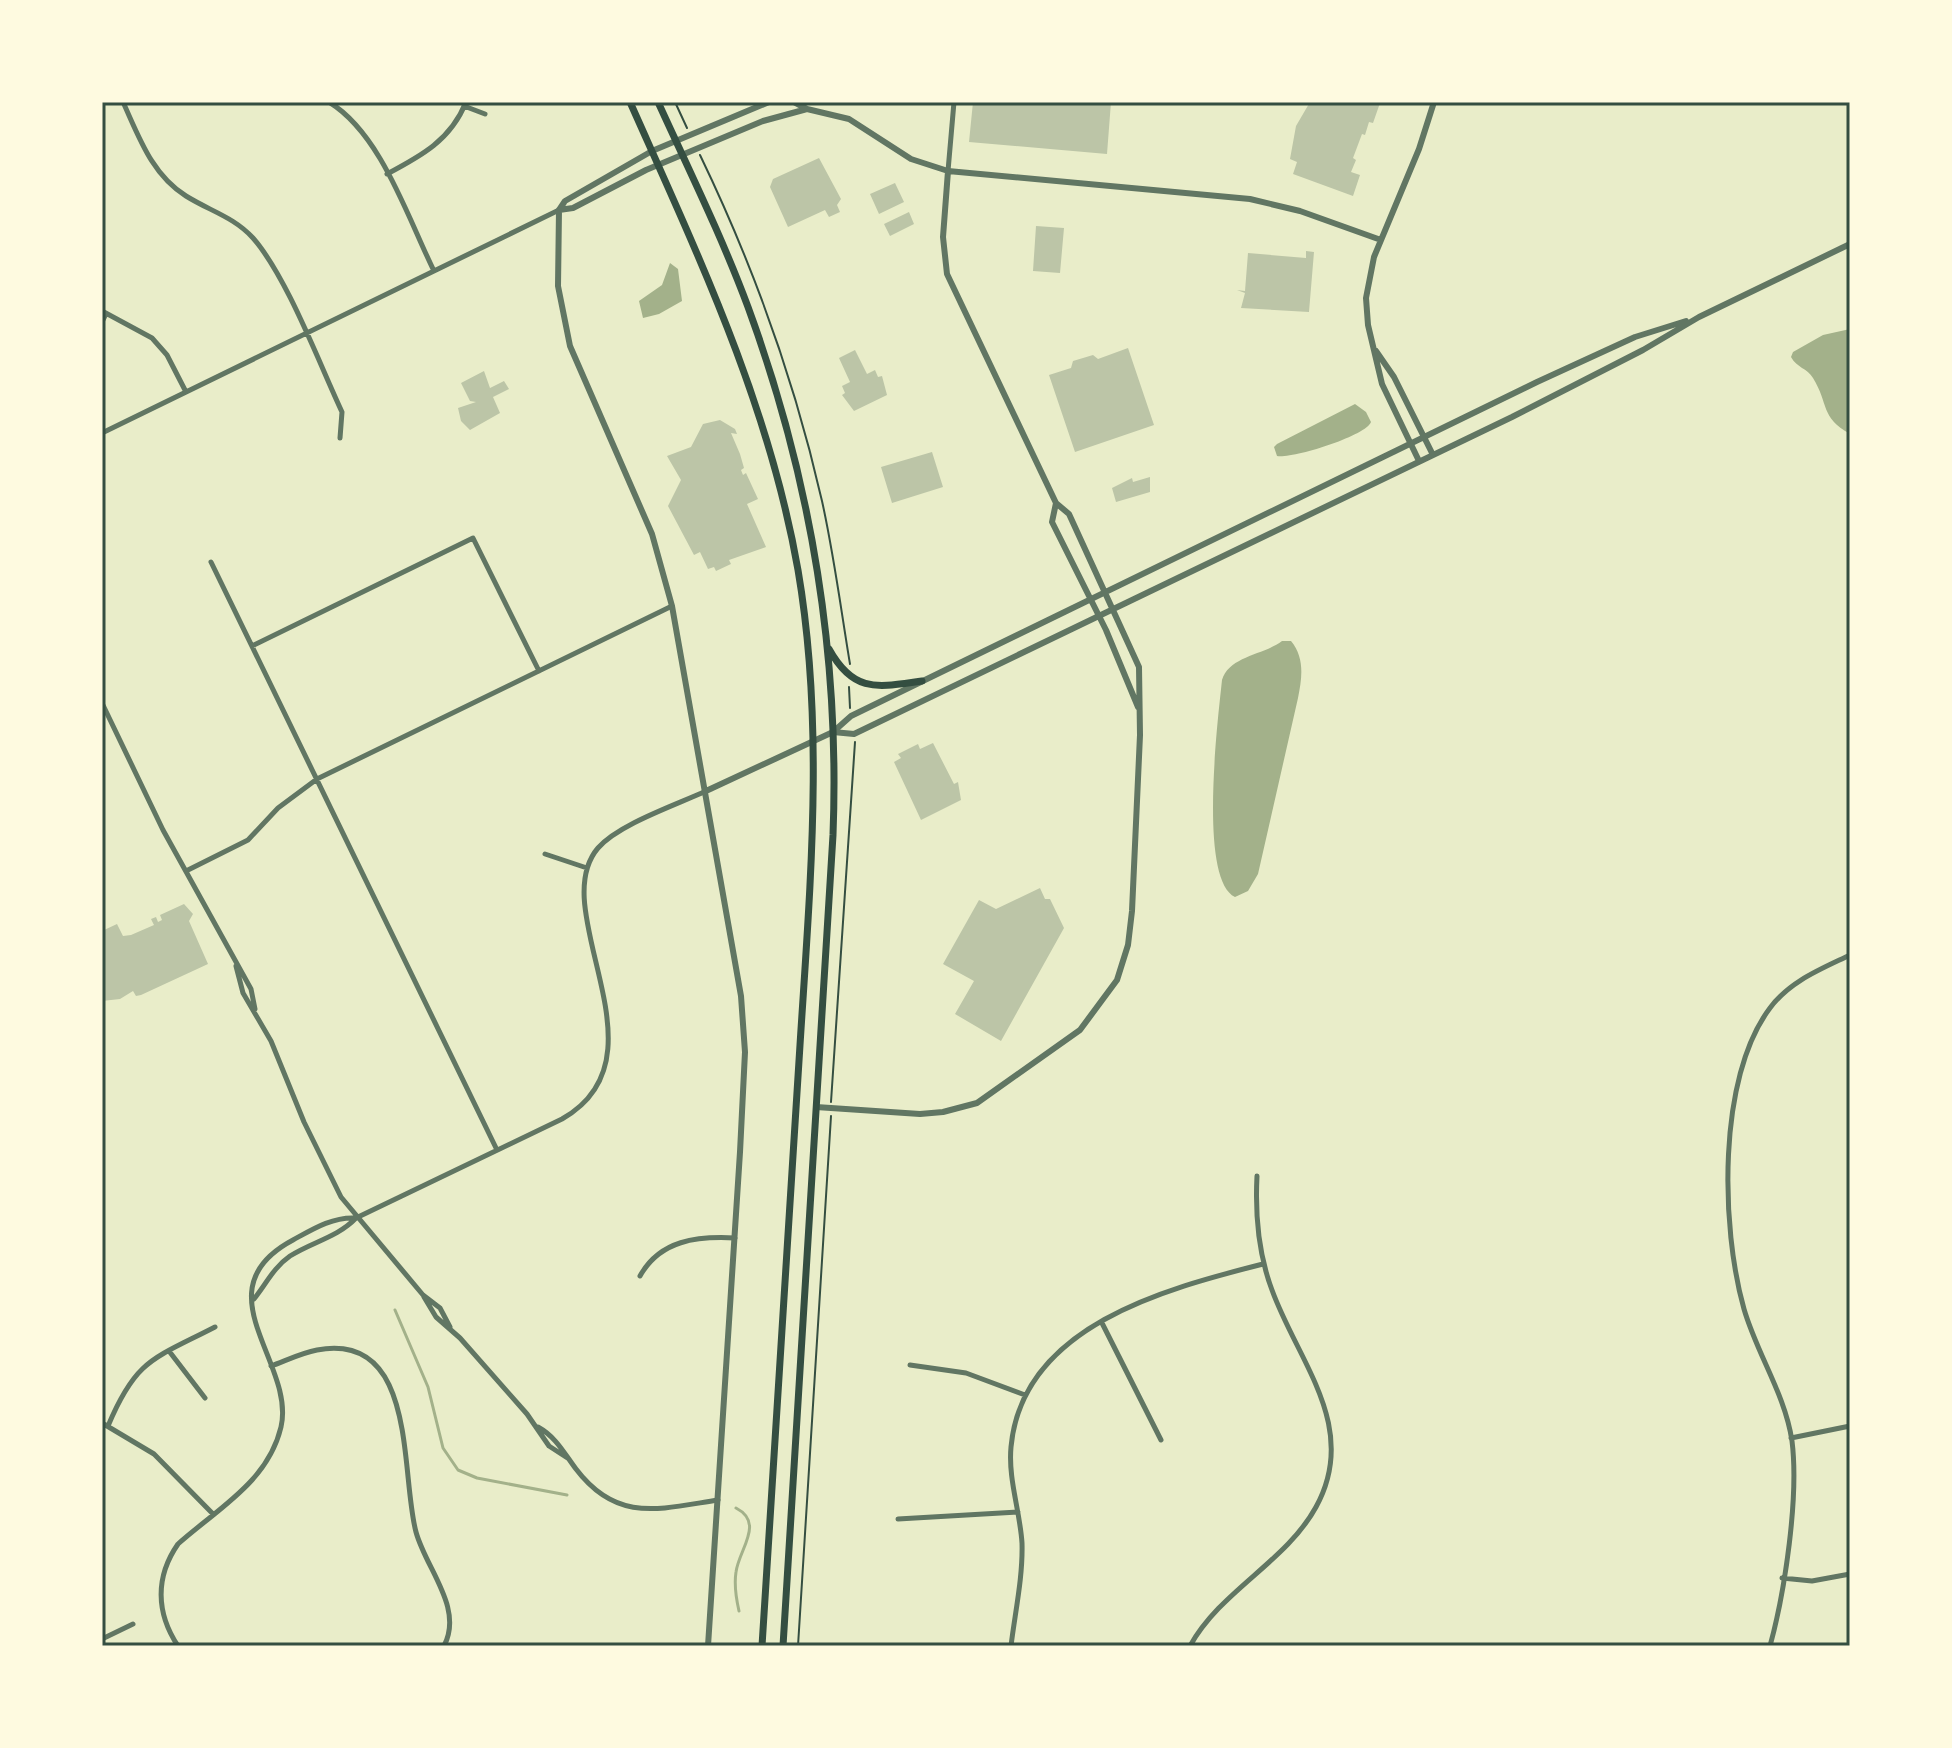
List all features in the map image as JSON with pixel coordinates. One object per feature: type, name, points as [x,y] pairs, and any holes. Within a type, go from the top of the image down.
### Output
[{"type":"main road","points":[[630,102],[734,337],[771,452],[803,601],[814,741],[811,860],[762,1646]]},
{"type":"main road","points":[[658,102],[739,283],[779,397],[808,515],[827,645],[833,732],[833,835],[783,1646]]},
{"type":"main road","points":[[827,645],[842,669],[870,686],[922,681]]},
{"type":"street","points":[[123,102],[149,157],[167,181],[190,199],[232,219],[258,244],[342,412],[340,438]]},
{"type":"street","points":[[329,102],[348,116],[370,140],[434,271]]},
{"type":"street","points":[[708,1646],[745,1052],[737,964],[672,606],[652,534],[570,346],[558,286],[559,210],[565,201],[652,151],[769,102]]},
{"type":"street","points":[[794,102],[807,109],[849,119],[911,159],[948,171],[1240,197],[1286,207],[1381,240]]},
{"type":"street","points":[[816,1107],[920,1114],[959,1109],[996,1092],[1064,1045],[1091,1018],[1117,980],[1128,945],[1139,667],[1069,514],[1056,503],[947,274],[943,237],[954,102]]},
{"type":"street","points":[[1419,461],[1382,384],[1367,315],[1367,289],[1381,240],[1419,149],[1434,102]]},
{"type":"street","points":[[387,174],[436,145],[465,104],[485,114]]},
{"type":"street","points":[[102,433],[559,210],[573,208],[658,165],[763,121],[791,117],[807,109]]},
{"type":"street","points":[[833,732],[854,734],[1433,455],[1630,357],[1699,317],[1850,244]]},
{"type":"street","points":[[102,322],[104,312],[143,331],[160,346],[186,392]]},
{"type":"street","points":[[254,1299],[280,1264],[347,1228],[356,1218],[578,1108],[596,1088],[605,1067],[609,1033],[586,901],[587,868],[598,848],[613,836],[833,732],[851,716],[1411,443],[1635,337],[1699,317]]},
{"type":"street","points":[[1374,348],[1394,377],[1433,455]]},
{"type":"street","points":[[1056,503],[1052,522],[1099,616],[1139,711]]},
{"type":"street","points":[[252,646],[473,538],[539,671]]},
{"type":"street","points":[[211,562],[497,1150]]},
{"type":"street","points":[[188,870],[248,840],[278,808],[317,779],[672,606]]},
{"type":"street","points":[[102,703],[157,818],[251,989],[257,1015],[324,1163],[356,1218],[423,1295],[440,1308],[450,1327],[537,1426],[555,1439],[598,1492],[623,1506],[655,1509],[719,1500]]},
{"type":"street","points":[[545,854],[587,868]]},
{"type":"street","points":[[1770,1646],[1793,1492],[1791,1438],[1784,1408],[1753,1334],[1736,1272],[1726,1176],[1729,1140],[1747,1047],[1770,1007],[1809,974],[1850,955]]},
{"type":"street","points":[[1190,1646],[1217,1609],[1300,1531],[1318,1504],[1331,1459],[1331,1429],[1324,1399],[1280,1309],[1263,1264],[1256,1217],[1257,1176]]},
{"type":"street","points":[[178,1646],[162,1613],[162,1579],[178,1544],[250,1484],[265,1466],[282,1424],[281,1404],[271,1366],[254,1320],[253,1282],[277,1249],[338,1217],[356,1218]]},
{"type":"street","points":[[640,1276],[654,1256],[683,1241],[703,1237],[735,1238]]},
{"type":"street","points":[[1011,1646],[1022,1547],[1011,1449],[1025,1395],[1057,1352],[1102,1323],[1171,1291],[1263,1264]]},
{"type":"street","points":[[1102,1323],[1161,1440]]},
{"type":"street","points":[[213,1514],[154,1454],[105,1424],[129,1380],[149,1361],[215,1327]]},
{"type":"street","points":[[271,1366],[318,1350],[336,1349],[367,1360],[391,1384],[398,1406],[417,1534],[450,1611],[451,1629],[444,1646]]},
{"type":"street","points":[[169,1351],[205,1398]]},
{"type":"street","points":[[910,1365],[966,1373],[1025,1395]]},
{"type":"street","points":[[1791,1438],[1850,1426]]},
{"type":"street","points":[[898,1519],[1018,1512]]},
{"type":"street","points":[[1782,1578],[1812,1581],[1850,1574]]},
{"type":"street","points":[[102,1639],[133,1624]]},
{"type":"street","points":[[969,1646],[997,1646]]},
{"type":"path","points":[[675,102],[685,122]]},
{"type":"path","points":[[705,165],[758,288],[790,382],[826,518],[851,666]]},
{"type":"path","points":[[832,1096],[851,767],[856,749]]},
{"type":"path","points":[[798,1646],[830,1122]]},
{"type":"shaded area","points":[[670,263],[678,269],[682,301],[659,314],[643,318],[639,301],[662,285]]},
{"type":"shaded area","points":[[1850,329],[1850,434],[1829,416],[1813,378],[1791,357],[1793,352],[1823,335]]},
{"type":"shaded area","points":[[1355,404],[1366,412],[1371,422],[1366,428],[1328,445],[1277,456],[1274,447],[1277,444]]},
{"type":"shaded area","points":[[1282,641],[1291,641],[1299,654],[1299,691],[1258,874],[1248,891],[1235,897],[1224,884],[1217,861],[1214,831],[1213,797],[1222,680],[1239,661]]},
{"type":"building","points":[[973,102],[1111,102],[1107,154],[969,142]]},
{"type":"building","points":[[1310,102],[1380,103],[1373,123],[1369,122],[1365,135],[1362,134],[1353,158],[1356,160],[1351,172],[1360,175],[1353,196],[1293,174],[1297,162],[1290,159],[1296,126]]},
{"type":"building","points":[[819,158],[841,199],[837,205],[840,212],[829,217],[825,210],[788,227],[770,187],[773,179]]},
{"type":"building","points":[[895,183],[904,202],[879,214],[870,194]]},
{"type":"building","points":[[909,212],[914,224],[890,236],[884,224]]},
{"type":"building","points":[[1036,226],[1064,228],[1060,273],[1033,271]]},
{"type":"building","points":[[1306,251],[1314,252],[1309,312],[1241,308],[1245,293],[1237,290],[1245,291],[1248,253],[1306,258]]},
{"type":"building","points":[[1128,348],[1154,425],[1075,452],[1049,375],[1071,368],[1073,361],[1093,355],[1098,359]]},
{"type":"building","points":[[855,350],[867,374],[875,370],[878,377],[882,376],[887,395],[854,411],[842,395],[845,393],[842,386],[850,382],[839,358]]},
{"type":"building","points":[[484,371],[490,388],[504,381],[509,389],[493,397],[500,413],[470,430],[461,421],[458,408],[476,402],[470,401],[461,383]]},
{"type":"building","points":[[720,420],[735,429],[737,434],[731,433],[744,468],[741,470],[743,475],[746,473],[758,499],[747,504],[766,547],[729,560],[731,564],[716,571],[714,567],[708,569],[700,552],[694,555],[668,506],[681,480],[667,456],[691,447],[703,424]]},
{"type":"building","points":[[932,452],[943,487],[892,503],[881,467]]},
{"type":"building","points":[[1150,477],[1150,492],[1116,502],[1112,488],[1132,478],[1133,482]]},
{"type":"building","points":[[933,743],[954,784],[958,782],[961,800],[921,820],[894,762],[901,758],[898,754],[918,744],[920,749]]},
{"type":"building","points":[[1040,888],[1045,899],[1050,899],[1064,928],[1001,1041],[955,1014],[974,981],[943,964],[979,900],[996,909]]},
{"type":"building","points":[[184,904],[193,914],[189,921],[208,964],[141,995],[136,996],[133,991],[120,999],[102,1001],[102,931],[117,924],[123,936],[131,935],[154,925],[151,919],[156,917],[158,922],[162,920],[160,915]]},
{"type":"waterway","points":[[395,1310],[428,1387],[443,1448],[458,1470],[477,1478],[567,1495]]},
{"type":"waterway","points":[[736,1508],[749,1521],[750,1529],[736,1572],[739,1611]]}]
